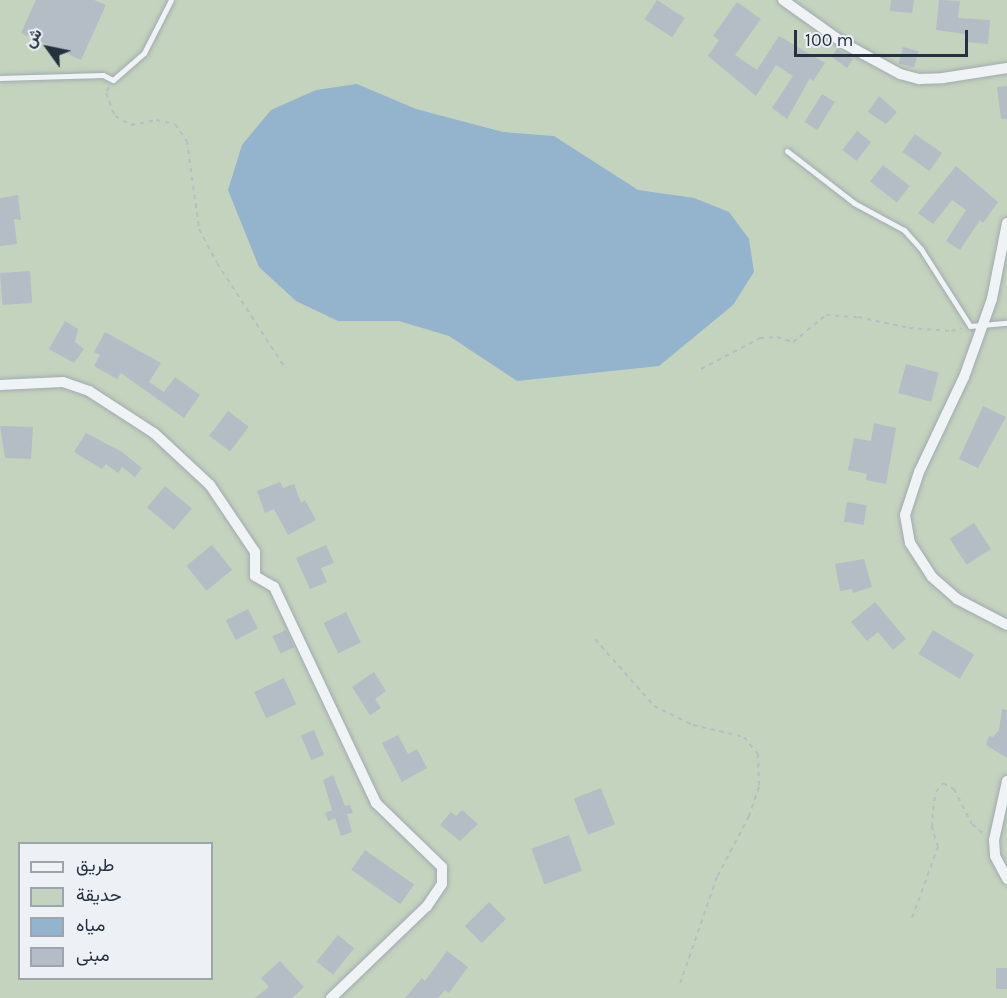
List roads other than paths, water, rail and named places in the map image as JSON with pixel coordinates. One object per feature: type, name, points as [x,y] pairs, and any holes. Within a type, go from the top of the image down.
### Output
[{"type":"street","points":[[783,0],[845,45],[900,74],[919,79],[943,78],[1007,68]]},
{"type":"street","points":[[1007,223],[999,278],[976,326],[964,377],[909,498],[906,528],[923,566],[943,588],[1007,625]]},
{"type":"street","points":[[0,385],[63,382],[89,391],[159,437],[210,485],[255,552],[255,576],[274,587],[290,617],[376,803],[442,867],[442,884],[427,906],[331,998]]},
{"type":"street","points":[[1007,781],[994,840],[995,856],[1007,879]]},
{"type":"lane","points":[[0,78],[103,75],[113,80],[144,52],[171,0]]},
{"type":"lane","points":[[787,151],[854,203],[904,230],[921,249],[976,326],[1007,323]]},
{"type":"water","points":[[357,84],[416,109],[503,132],[554,136],[638,190],[694,198],[729,212],[749,239],[754,272],[733,305],[659,366],[517,381],[449,336],[399,321],[338,321],[296,301],[259,267],[228,190],[242,145],[271,110],[316,90]]}]
